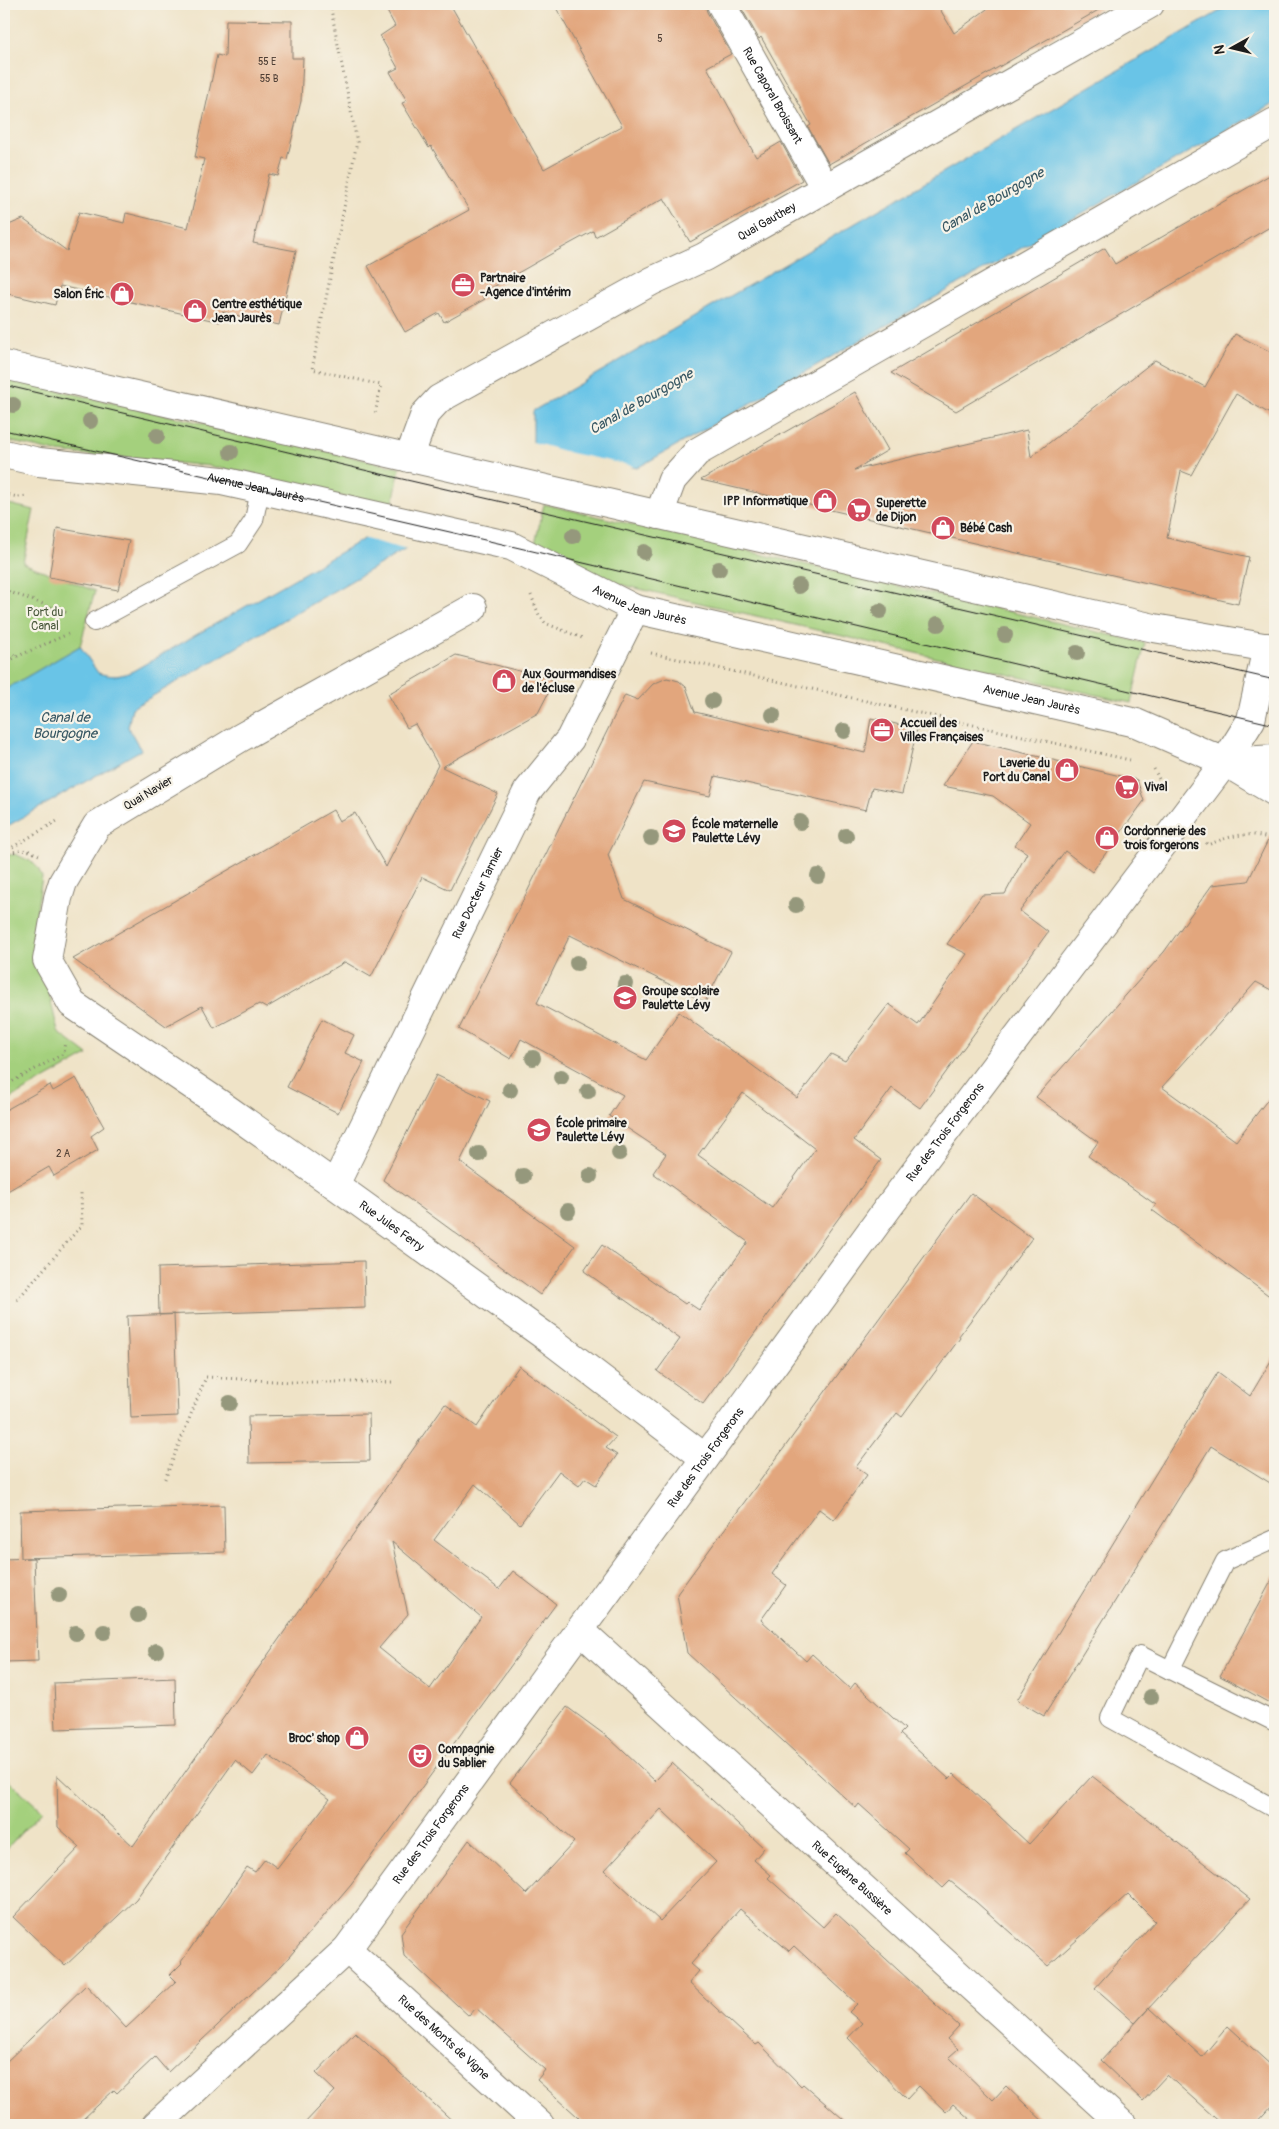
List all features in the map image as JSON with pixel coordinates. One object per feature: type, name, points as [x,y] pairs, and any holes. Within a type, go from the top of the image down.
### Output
[{"type":"street","name":"Rue Caporal Broissant","points":[[721,4],[825,188]]},
{"type":"street","name":"Quai Gauthey","points":[[409,458],[424,414],[439,399],[652,281],[704,257],[1145,5]]},
{"type":"street","points":[[659,515],[672,480],[697,452],[1275,122]]},
{"type":"street","points":[[4,365],[1154,628],[1271,648]]},
{"type":"street","name":"Avenue Jean Jaurès","points":[[4,454],[39,462],[222,481],[511,546],[635,609],[1136,723],[1225,762],[1275,759]]},
{"type":"street","name":"Quai Navier","points":[[72,1004],[47,960],[58,898],[63,882],[97,825],[240,738],[473,608]]},
{"type":"street","name":"Rue Docteur Tarnier","points":[[335,1185],[526,792],[570,739],[635,609]]},
{"type":"street","name":"Rue des Trois Forgerons","points":[[156,2125],[347,1949],[893,1201],[1225,762],[1251,720],[1271,648]]},
{"type":"street","points":[[1225,762],[1275,792]]},
{"type":"street","name":"Rue Jules Ferry","points":[[72,1004],[220,1104],[335,1185],[549,1340],[705,1458]]},
{"type":"street","name":"Rue Eugène Bussière","points":[[580,1630],[1123,2125]]},
{"type":"street","name":"Rue des Monts de Vigne","points":[[347,1949],[540,2125]]},
{"type":"lane","points":[[94,622],[238,544],[254,520],[260,490]]},
{"type":"lane","points":[[1170,1670],[1225,1561],[1275,1539]]},
{"type":"lane","points":[[1275,1722],[1140,1655],[1110,1718],[1275,1809]]},
{"type":"path","points":[[330,4],[357,142],[312,369],[381,385],[367,449]]},
{"type":"path","points":[[511,546],[544,623],[614,650],[651,653],[1134,761]]},
{"type":"path","points":[[4,590],[94,622]]},
{"type":"path","points":[[4,664],[94,622]]},
{"type":"path","points":[[4,652],[18,656]]},
{"type":"path","points":[[1148,766],[1153,768],[1159,779],[1159,792],[1150,807],[1208,845],[1226,837],[1252,833],[1275,841]]},
{"type":"path","points":[[4,1086],[62,1054],[72,1004]]},
{"type":"path","points":[[17,1300],[82,1225],[81,1192]]},
{"type":"path","points":[[165,1479],[206,1377],[290,1382],[393,1382]]},
{"type":"green space","points":[[4,378],[400,468],[392,508],[210,466],[56,452],[4,440]]},
{"type":"green space","name":"Port du Canal","points":[[4,503],[34,510],[23,563],[95,591],[80,646],[4,690]]},
{"type":"green space","points":[[544,504],[1145,643],[1131,703],[614,583],[593,575],[535,544]]},
{"type":"green space","points":[[15,854],[32,862],[38,868],[42,877],[34,927],[58,1032],[88,1055],[4,1102],[4,856]]},
{"type":"green space","points":[[4,1776],[42,1811],[4,1851]]},
{"type":"water","name":"Canal de Bourgogne","points":[[1232,4],[1275,4],[1275,103],[637,468],[570,454],[132,708],[128,727],[141,750],[4,828],[4,690],[80,646],[98,673],[115,676],[133,671],[533,442],[533,411]]},
{"type":"pier","points":[[529,441],[571,453],[634,466],[628,469],[571,457],[411,551],[362,538]]},
{"type":"building","points":[[383,4],[450,4],[544,169],[622,126],[554,4],[705,4],[707,12],[731,54],[707,67],[756,157],[781,142],[802,180],[690,242],[664,198],[595,237],[593,231],[551,254],[481,294],[485,299],[444,322],[439,313],[405,332],[368,266],[469,210],[431,146],[429,148],[402,103],[407,101],[390,72],[398,68],[380,36],[395,26]]},
{"type":"building","points":[[739,4],[937,4],[954,33],[994,4],[1109,4],[829,164],[808,127],[811,125],[761,37],[759,39]]},
{"type":"building","points":[[226,20],[292,21],[292,58],[303,58],[301,101],[287,159],[283,158],[278,176],[269,174],[253,243],[296,251],[279,325],[222,312],[220,322],[60,286],[55,305],[4,293],[4,227],[23,219],[67,251],[79,212],[124,223],[126,213],[188,228],[204,159],[195,157],[217,55],[225,57]]},
{"type":"building","points":[[1275,172],[1275,224],[956,411],[891,373],[1105,248],[1115,264]]},
{"type":"building","points":[[1235,334],[1275,354],[1275,417],[1236,394],[1191,475],[1181,471],[1167,538],[1249,557],[1238,604],[701,480],[855,392],[888,450],[854,470],[1027,430],[1031,457],[1155,360],[1205,387]]},
{"type":"building","points":[[57,528],[129,541],[118,590],[49,577]]},
{"type":"building","points":[[456,655],[555,680],[538,713],[442,767],[498,794],[450,890],[422,877],[371,977],[345,962],[266,1008],[259,1004],[214,1028],[202,1006],[166,1026],[73,959],[333,810],[339,821],[355,813],[386,867],[438,765],[415,724],[407,728],[388,694]]},
{"type":"building","points":[[667,678],[679,681],[686,687],[695,712],[865,753],[871,718],[917,729],[902,794],[872,788],[866,810],[715,776],[710,796],[644,782],[608,855],[624,899],[731,952],[705,1002],[570,935],[537,1003],[646,1060],[679,1012],[797,1098],[831,1054],[845,1061],[889,1004],[918,1025],[967,954],[947,944],[982,895],[1005,894],[1027,853],[1015,845],[1030,823],[993,796],[943,786],[973,741],[1137,780],[1144,801],[1092,872],[1065,851],[1020,911],[1048,932],[920,1108],[892,1088],[854,1140],[881,1160],[703,1404],[657,1371],[680,1339],[584,1271],[602,1245],[685,1304],[687,1302],[699,1310],[748,1242],[653,1173],[666,1154],[609,1116],[623,1095],[521,1039],[511,1059],[459,1029],[625,695],[638,700],[653,684]],"holes":[[[743,1093],[815,1149],[772,1208],[698,1155]]]},
{"type":"building","points":[[1275,826],[1275,992],[1256,982],[1162,1087],[1236,1141],[1275,1090],[1275,1300],[1152,1210],[1156,1205],[1088,1156],[1098,1142],[1036,1097],[1164,952],[1212,885],[1248,881]]},
{"type":"building","points":[[322,1019],[354,1035],[345,1053],[364,1062],[338,1113],[287,1087]]},
{"type":"building","points":[[436,1075],[490,1101],[460,1162],[575,1246],[540,1295],[383,1180]]},
{"type":"building","points":[[76,1078],[104,1127],[91,1136],[98,1150],[54,1176],[49,1167],[4,1193],[4,1111],[50,1085],[53,1091]]},
{"type":"building","points":[[971,1193],[1032,1238],[902,1417],[897,1413],[856,1467],[867,1475],[834,1520],[819,1509],[772,1574],[786,1585],[761,1620],[806,1661],[812,1654],[850,1689],[855,1683],[905,1729],[900,1734],[949,1779],[954,1774],[1029,1844],[1092,1776],[1250,1899],[1135,2023],[1095,1988],[1155,1921],[1128,1894],[1048,1966],[950,1881],[943,1888],[905,1853],[909,1849],[859,1804],[856,1808],[687,1653],[677,1594]]},
{"type":"building","points":[[364,1261],[365,1308],[159,1315],[158,1268]]},
{"type":"building","points":[[174,1314],[178,1416],[131,1418],[127,1316]]},
{"type":"building","points":[[1275,1354],[1275,1486],[1211,1446],[1044,1716],[1017,1700],[1218,1372],[1250,1396]]},
{"type":"building","points":[[519,1366],[616,1437],[606,1448],[617,1455],[596,1485],[585,1478],[579,1486],[559,1471],[520,1524],[475,1484],[434,1540],[499,1589],[513,1571],[556,1604],[351,1884],[283,1964],[168,2072],[155,2057],[117,2093],[114,2090],[82,2120],[73,2125],[4,2125],[4,2064],[86,1985],[126,2028],[176,1981],[170,1975],[182,1963],[247,1867],[255,1872],[265,1859],[277,1868],[330,1799],[268,1755],[253,1775],[235,1760],[136,1899],[65,1966],[13,1917],[80,1847],[58,1827],[57,1775],[133,1846],[445,1404],[477,1427]],"holes":[[[392,1542],[481,1617],[430,1689],[379,1648],[408,1614]]]},
{"type":"building","points":[[369,1414],[370,1461],[249,1463],[248,1416]]},
{"type":"building","points":[[224,1505],[225,1552],[21,1558],[20,1511]]},
{"type":"building","points":[[34,1558],[38,1661],[4,1662],[4,1559]]},
{"type":"building","points":[[1275,1574],[1275,1706],[1220,1676]]},
{"type":"building","points":[[175,1678],[176,1725],[56,1729],[54,1683]]},
{"type":"building","points":[[567,1707],[609,1738],[655,1781],[672,1763],[764,1848],[754,1860],[771,1875],[768,1878],[823,1927],[836,1913],[959,2026],[947,2039],[958,2049],[949,2057],[993,2100],[1006,2086],[1047,2125],[970,2125],[973,2122],[953,2104],[946,2112],[919,2086],[907,2099],[848,2038],[862,2023],[849,2012],[857,2004],[794,1946],[789,1951],[740,1909],[691,1964],[699,1971],[689,1983],[756,2045],[759,2043],[801,2086],[803,2084],[850,2125],[587,2125],[537,2080],[545,2070],[476,2008],[469,2016],[404,1956],[401,1933],[469,1840],[526,1894],[574,1842],[510,1783]],"holes":[[[661,1809],[716,1862],[660,1921],[605,1870]]]},
{"type":"building","points":[[1149,2008],[1202,2057],[1228,2026],[1275,2069],[1275,2102],[1254,2125],[1223,2125],[1167,2075],[1143,2101],[1101,2061]]},
{"type":"building","points":[[355,2032],[457,2125],[303,2125],[335,2091],[316,2073]]},
{"type":"tram line","points":[[4,385],[398,478],[1275,680]]},
{"type":"tram line","points":[[4,430],[511,546],[1275,725]]},
{"type":"place","name":"Partnaire -Agence d'intérim","points":[[463,285]]},
{"type":"place","name":"Salon Éric","points":[[122,294]]},
{"type":"place","name":"Centre esthétique Jean Jaurès","points":[[195,311]]},
{"type":"place","name":"IPP Informatique","points":[[825,501]]},
{"type":"place","name":"Superette de Dijon","points":[[859,510]]},
{"type":"place","name":"Bébé Cash","points":[[943,528]]},
{"type":"place","name":"Aux Gourmandises de l'écluse","points":[[504,681]]},
{"type":"place","name":"Accueil des Villes Françaises","points":[[882,730]]},
{"type":"place","name":"Laverie du Port du Canal","points":[[1067,770]]},
{"type":"place","name":"Vival","points":[[1127,787]]},
{"type":"place","name":"École maternelle Paulette Lévy","points":[[674,831]]},
{"type":"place","name":"Cordonnerie des trois forgerons","points":[[1107,838]]},
{"type":"place","name":"Groupe scolaire Paulette Lévy","points":[[625,998]]},
{"type":"place","name":"École primaire Paulette Lévy","points":[[539,1130]]},
{"type":"place","name":"Broc' shop","points":[[357,1738]]},
{"type":"place","name":"Compagnie du Sablier","points":[[420,1756]]}]
